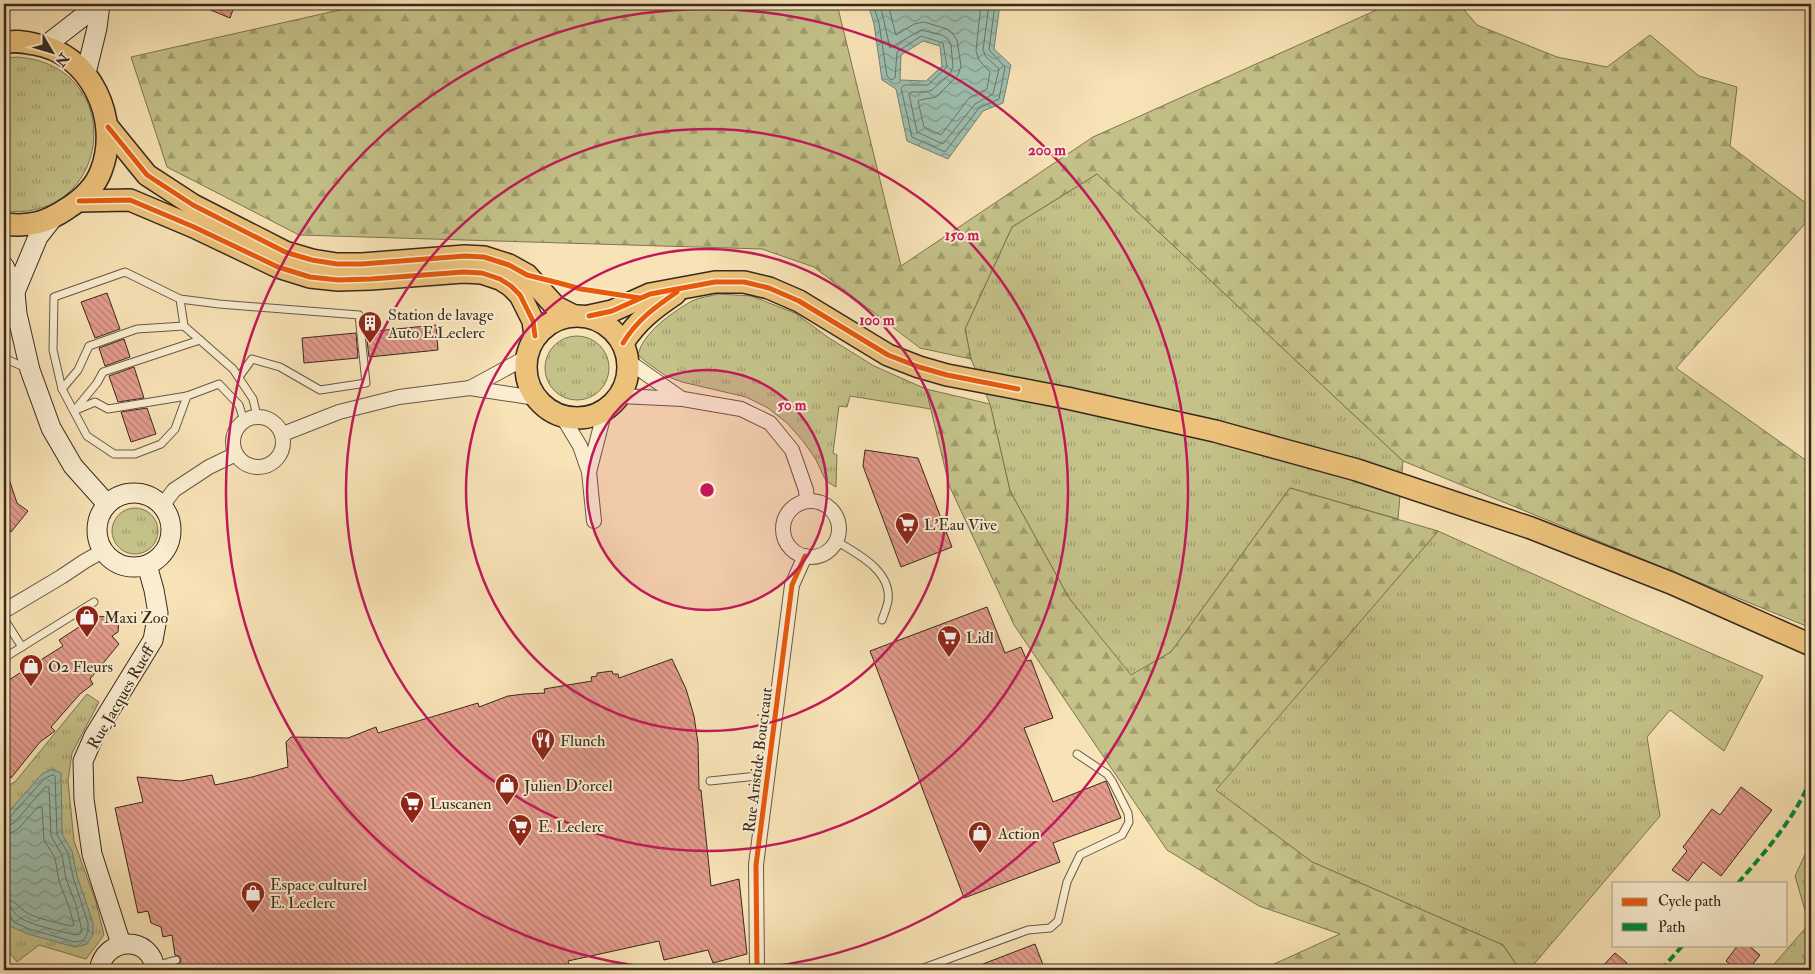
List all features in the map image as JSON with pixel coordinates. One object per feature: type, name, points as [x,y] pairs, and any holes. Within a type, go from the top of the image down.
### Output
[{"type":"main road","points":[[4,43],[13,41],[45,46],[61,52],[86,73],[100,96],[108,127],[107,150],[101,172],[92,188],[79,200],[52,219],[21,226],[4,224]]},
{"type":"main road","points":[[108,127],[147,175],[194,205],[285,252],[312,260],[337,264],[362,264],[464,256],[484,257],[509,265],[528,274],[556,307],[603,322],[614,331],[626,352]]},
{"type":"main road","points":[[79,200],[130,200],[194,227],[278,267],[310,277],[338,280],[463,272],[482,273],[500,279],[520,295],[533,321],[536,336]]},
{"type":"main road","points":[[682,289],[652,309],[632,328],[626,352],[627,379],[612,403],[592,416],[577,418],[562,416],[548,409],[536,398],[527,379],[526,357],[536,336],[552,322],[612,312],[650,294],[715,282],[744,282],[769,288],[799,301],[888,355],[918,367],[948,375],[1067,398],[1216,431],[1357,470],[1531,528],[1671,583],[1811,645]]},
{"type":"street","points":[[45,46],[99,4]]},
{"type":"street","points":[[86,73],[97,28],[99,4]]},
{"type":"street","points":[[15,292],[38,237],[52,219]]},
{"type":"street","points":[[4,266],[15,292],[17,314],[30,370],[51,428],[73,466],[107,504]]},
{"type":"street","points":[[626,352],[683,399]]},
{"type":"street","points":[[470,388],[526,357]]},
{"type":"street","points":[[283,434],[340,412],[399,397],[470,388],[536,398]]},
{"type":"street","points":[[589,472],[612,403],[683,399],[741,409],[770,423],[792,450],[808,501]]},
{"type":"street","points":[[562,416],[580,446],[589,472],[594,520]]},
{"type":"street","points":[[265,417],[273,421],[279,426],[283,434],[283,449],[279,456],[267,466],[253,467],[246,464],[236,454],[234,447],[235,432],[251,418],[265,417]]},
{"type":"street","points":[[162,506],[174,490],[209,467],[236,454]]},
{"type":"street","points":[[129,493],[141,493],[152,498],[162,506],[168,516],[171,527],[170,539],[165,550],[157,559],[147,565],[123,566],[112,560],[103,551],[98,540],[97,527],[100,515],[107,504],[117,497],[129,493]]},
{"type":"street","points":[[808,501],[817,501],[826,505],[832,510],[839,525],[836,541],[831,549],[823,554],[805,556],[796,552],[785,538],[784,529],[788,514],[793,508],[808,501]]},
{"type":"street","points":[[4,611],[103,551]]},
{"type":"street","name":"Rue Aristide Boucicaut","points":[[757,970],[756,866],[792,584],[805,556]]},
{"type":"street","name":"Rue Jacques Rueff","points":[[121,944],[92,854],[84,798],[83,761],[94,736],[154,640],[158,613],[147,565]]},
{"type":"street","points":[[98,970],[106,953],[121,944],[138,946],[146,951],[152,958],[155,968]]},
{"type":"lane","points":[[187,396],[175,429],[161,444],[135,454],[114,454],[87,436],[62,389],[53,350],[54,297],[125,272],[180,299],[219,304],[359,315],[366,383],[320,390],[280,367],[252,359],[238,377]]},
{"type":"lane","points":[[180,299],[184,326],[233,368],[253,399],[251,418]]},
{"type":"lane","points":[[4,330],[17,314]]},
{"type":"lane","points":[[62,389],[78,370],[89,346],[137,329],[184,326]]},
{"type":"lane","points":[[74,411],[97,384],[103,372],[200,340]]},
{"type":"lane","points":[[4,358],[30,370]]},
{"type":"lane","points":[[74,411],[95,402],[108,409],[187,396],[219,384],[251,418]]},
{"type":"lane","points":[[836,541],[875,567],[886,584],[888,600],[882,620]]},
{"type":"lane","points":[[4,658],[94,602]]},
{"type":"lane","points":[[4,619],[22,647]]},
{"type":"lane","points":[[918,970],[1028,930],[1050,928],[1056,925],[1067,882],[1080,855],[1122,835],[1129,822],[1128,813],[1107,774],[1077,754]]},
{"type":"lane","points":[[710,781],[767,774]]},
{"type":"lane","points":[[155,968],[176,960]]},
{"type":"green space","points":[[366,4],[837,4],[901,266],[1093,137],[1390,4],[1459,4],[1477,25],[1557,57],[1607,67],[1650,35],[1699,76],[1737,87],[1730,146],[1811,207],[1811,217],[1676,368],[1811,464],[1811,628],[1403,461],[1097,174],[1012,227],[965,329],[971,359],[920,348],[814,267],[762,249],[299,235],[167,167],[131,57]]},
{"type":"green space","points":[[18,57],[54,67],[78,87],[91,113],[94,142],[86,170],[68,193],[40,208],[4,211],[4,58]]},
{"type":"green space","points":[[1097,174],[1403,461],[1398,519],[1290,488],[1171,652],[1131,676],[1069,598],[1010,491],[990,404],[971,359],[965,329],[1012,227]]},
{"type":"green space","points":[[719,294],[751,296],[795,313],[829,338],[874,366],[926,389],[931,409],[850,396],[847,407],[839,406],[833,453],[837,455],[836,487],[826,481],[815,458],[803,441],[787,423],[768,408],[746,397],[682,382],[666,376],[638,355],[646,338],[668,317],[692,301]]},
{"type":"green space","points":[[577,336],[589,338],[600,345],[607,356],[609,368],[607,380],[600,391],[589,398],[577,400],[565,398],[554,391],[547,380],[545,368],[547,356],[554,345],[565,338]]},
{"type":"green space","points":[[926,389],[990,404],[1010,491],[1069,598],[1131,675],[1171,652],[1290,488],[1438,531],[1216,790],[1312,862],[1503,945],[1520,970],[1261,970],[1340,934],[1259,906],[1167,850],[1014,625],[949,485]]},
{"type":"green space","points":[[135,508],[148,512],[154,518],[158,531],[154,544],[148,550],[135,554],[122,550],[116,544],[112,531],[116,518],[122,512]]},
{"type":"green space","points":[[1438,531],[1763,676],[1724,751],[1670,710],[1647,737],[1660,816],[1529,970],[1520,970],[1503,945],[1312,862],[1215,790]]},
{"type":"green space","points":[[87,694],[99,702],[72,753],[68,781],[74,841],[96,902],[104,935],[86,959],[39,945],[17,962],[4,946],[4,788],[15,782]]},
{"type":"green space","points":[[1811,842],[1811,970],[1769,970],[1809,924],[1795,876]]},
{"type":"water","points":[[868,4],[1000,4],[994,49],[1011,65],[1003,103],[983,111],[948,159],[907,141],[896,89],[882,80],[874,24]],"holes":[[[923,41],[940,46],[942,66],[926,81],[900,80],[901,55]]]},
{"type":"water","points":[[52,769],[61,773],[62,834],[72,851],[77,876],[93,923],[93,934],[87,944],[75,947],[28,934],[10,926],[4,913],[4,817],[42,774]]},
{"type":"building","points":[[196,4],[235,4],[230,18]]},
{"type":"building","points":[[107,293],[120,329],[95,338],[81,302]]},
{"type":"building","points":[[436,325],[438,350],[369,357],[366,332]]},
{"type":"building","points":[[356,333],[358,358],[304,363],[302,338]]},
{"type":"building","points":[[124,339],[130,357],[105,366],[99,348]]},
{"type":"building","points":[[134,367],[144,398],[118,402],[109,376]]},
{"type":"building","points":[[147,408],[156,434],[131,442],[121,412]]},
{"type":"building","points":[[865,450],[918,458],[952,547],[901,567],[863,466]]},
{"type":"building","points":[[4,467],[17,503],[28,511],[11,532],[4,520]]},
{"type":"building","points":[[987,607],[1005,653],[1021,647],[1027,661],[1031,660],[1053,718],[1024,728],[1053,802],[1106,781],[1121,818],[1053,843],[1060,862],[964,898],[870,651]]},
{"type":"building","points":[[96,616],[119,618],[118,632],[112,636],[119,644],[90,679],[93,684],[80,694],[51,727],[55,731],[40,742],[11,778],[9,775],[4,778],[4,683],[63,646],[59,640]]},
{"type":"building","name":"Luscanen","points":[[672,659],[686,689],[694,716],[698,743],[699,790],[701,790],[711,886],[739,879],[747,954],[713,963],[708,950],[664,960],[659,941],[568,961],[570,970],[179,970],[177,965],[181,959],[175,955],[172,935],[163,937],[161,927],[151,923],[148,911],[138,913],[115,808],[143,802],[137,777],[181,781],[212,775],[215,785],[252,777],[288,767],[286,742],[291,737],[348,738],[376,727],[378,733],[478,703],[479,707],[508,696],[545,693],[544,689],[592,681],[591,677],[597,676],[597,673],[612,671],[613,674],[618,674],[619,678]]},
{"type":"building","points":[[1741,787],[1772,810],[1721,876],[1703,862],[1688,881],[1672,870],[1687,851],[1683,847],[1712,809],[1720,815]]},
{"type":"building","points":[[1035,944],[1045,970],[970,970],[970,969]]},
{"type":"building","points":[[1737,946],[1749,946],[1760,955],[1748,970],[1738,970],[1726,961]]},
{"type":"building","points":[[1615,953],[1627,963],[1621,970],[1599,970]]},
{"type":"marked path","points":[[1739,882],[1789,820],[1811,778]]},
{"type":"marked path","points":[[1661,970],[1682,946]]},
{"type":"cycle path","points":[[108,127],[147,175],[193,205],[285,252],[312,260],[337,264],[362,264],[465,256],[484,257],[509,265],[527,275],[581,289],[640,298]]},
{"type":"cycle path","points":[[79,201],[130,200],[194,227],[278,267],[310,277],[338,280],[463,272],[482,273],[500,279],[520,295],[533,321],[535,336]]},
{"type":"cycle path","points":[[589,316],[612,311],[650,294],[715,282],[744,282],[769,288],[799,301],[888,355],[947,375],[1018,389]]},
{"type":"cycle path","points":[[623,343],[634,327],[647,314],[677,292]]},
{"type":"cycle path","points":[[757,970],[756,865],[792,585],[805,556]]},
{"type":"place","name":"Station de lavage Auto E.Leclerc","points":[[370,344]]},
{"type":"place","name":"L'Eau Vive","points":[[907,545]]},
{"type":"place","name":"Maxi Zoo","points":[[87,638]]},
{"type":"place","name":"Lidl","points":[[949,658]]},
{"type":"place","name":"O2 Fleurs","points":[[31,687]]},
{"type":"place","name":"Flunch","points":[[543,761]]},
{"type":"place","name":"Julien D'orcel","points":[[507,806]]},
{"type":"place","name":"Luscanen","points":[[412,824]]},
{"type":"place","name":"E. Leclerc","points":[[520,847]]},
{"type":"place","name":"Action","points":[[980,854]]},
{"type":"place","name":"Espace culturel E. Leclerc","points":[[253,914]]}]
